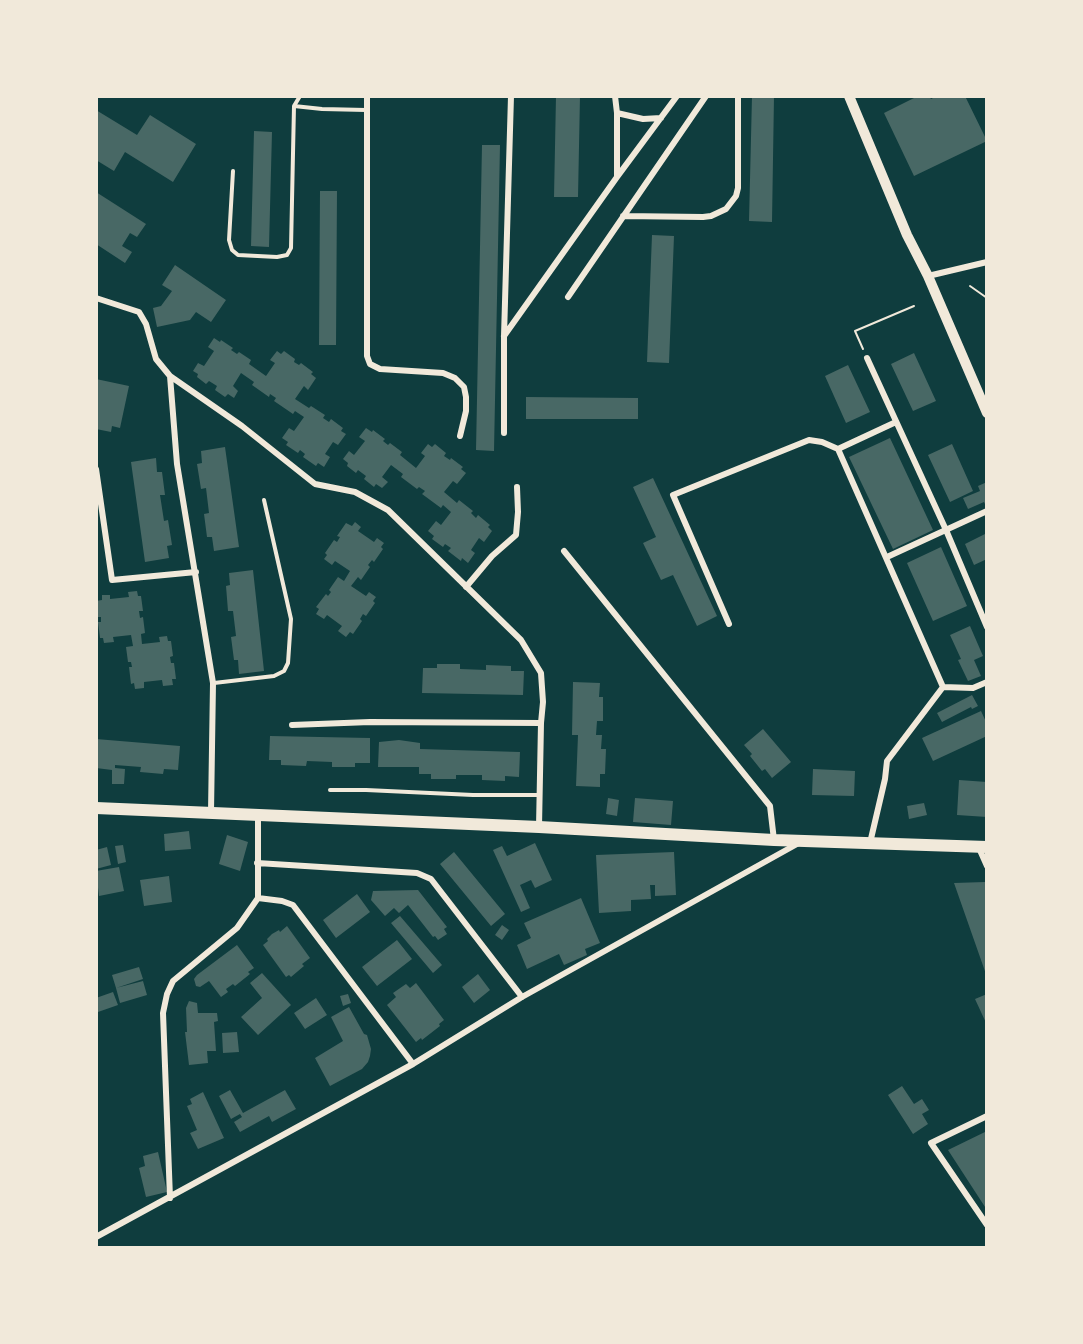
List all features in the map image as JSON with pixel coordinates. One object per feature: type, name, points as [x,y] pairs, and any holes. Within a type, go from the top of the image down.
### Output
[{"type":"main road","points":[[849,96],[907,235],[987,413]]},
{"type":"main road","points":[[96,808],[539,827],[774,840],[983,847]]},
{"type":"street","points":[[367,96],[367,356],[370,364],[380,369],[442,373],[455,378],[464,387],[466,398],[466,411],[460,436]]},
{"type":"street","points":[[504,433],[504,336],[511,96]]},
{"type":"street","points":[[615,96],[616,177]]},
{"type":"street","points":[[504,336],[616,177],[677,96]]},
{"type":"street","points":[[568,297],[706,96]]},
{"type":"street","points":[[623,216],[703,217],[726,209],[736,196],[738,188],[738,96]]},
{"type":"street","points":[[617,113],[634,118],[661,118]]},
{"type":"street","points":[[927,276],[987,262]]},
{"type":"street","points":[[96,298],[139,312],[146,324],[156,359],[170,376],[242,426],[315,484],[355,492],[388,510],[520,640],[541,673],[543,702],[539,827]]},
{"type":"street","points":[[867,358],[946,530],[987,627]]},
{"type":"street","points":[[170,376],[177,464],[213,683],[212,812]]},
{"type":"street","points":[[729,624],[673,495],[809,440],[838,448],[896,422]]},
{"type":"street","points":[[838,448],[943,687]]},
{"type":"street","points":[[96,468],[112,580],[196,572]]},
{"type":"street","points":[[466,587],[492,556],[516,535],[517,487]]},
{"type":"street","points":[[887,557],[987,511]]},
{"type":"street","points":[[564,550],[770,806],[774,840]]},
{"type":"street","points":[[943,687],[973,688],[987,683]]},
{"type":"street","points":[[870,843],[889,756],[943,687]]},
{"type":"street","points":[[292,725],[370,722],[541,723]]},
{"type":"street","points":[[170,1198],[163,1013],[167,994],[173,981],[237,928],[258,898],[258,815]]},
{"type":"street","points":[[96,1237],[413,1064],[522,997],[802,841]]},
{"type":"street","points":[[983,847],[987,866]]},
{"type":"street","points":[[258,863],[424,875],[431,879],[522,997]]},
{"type":"street","points":[[258,898],[293,905],[413,1064]]},
{"type":"street","points":[[987,1116],[931,1143],[987,1225]]},
{"type":"lane","points":[[233,171],[229,240],[231,250],[238,255],[277,257],[287,255],[291,248],[294,106],[300,96]]},
{"type":"lane","points":[[294,106],[367,110]]},
{"type":"lane","points":[[213,683],[274,676],[284,671],[288,663],[291,619],[264,500]]},
{"type":"lane","points":[[330,790],[540,795]]},
{"type":"path","points":[[970,286],[987,298]]},
{"type":"path","points":[[867,358],[855,331],[914,306]]},
{"type":"building","points":[[556,96],[580,96],[578,197],[554,197]]},
{"type":"building","points":[[752,96],[774,96],[772,222],[749,221]]},
{"type":"building","points":[[918,96],[929,96],[931,99],[937,96],[965,96],[987,141],[914,176],[884,113]]},
{"type":"building","points":[[96,110],[137,135],[150,115],[196,144],[173,182],[125,152],[114,171],[96,160]]},
{"type":"building","points":[[254,131],[272,132],[269,247],[251,246]]},
{"type":"building","points":[[482,145],[500,145],[494,451],[476,450]]},
{"type":"building","points":[[320,191],[337,191],[336,345],[319,345]]},
{"type":"building","points":[[96,192],[146,224],[137,237],[130,233],[122,246],[132,252],[125,263],[96,244]]},
{"type":"building","points":[[652,235],[674,236],[669,363],[647,362]]},
{"type":"building","points":[[175,265],[226,300],[211,322],[196,312],[190,320],[157,327],[153,308],[161,306],[172,291],[162,285]]},
{"type":"building","points":[[214,338],[233,348],[231,350],[237,354],[239,352],[251,360],[249,364],[266,376],[275,363],[270,360],[277,351],[281,354],[284,351],[295,359],[294,362],[299,365],[301,363],[313,372],[311,374],[316,378],[308,390],[304,386],[295,399],[325,415],[323,418],[329,422],[331,419],[343,428],[341,431],[346,434],[338,445],[333,442],[325,454],[330,457],[324,467],[318,463],[316,466],[303,457],[305,454],[300,450],[298,453],[286,445],[288,442],[282,438],[289,428],[294,431],[304,417],[295,411],[293,414],[274,401],[276,398],[270,394],[269,397],[252,385],[254,382],[241,373],[233,386],[238,391],[234,398],[228,394],[225,397],[215,390],[217,386],[209,381],[206,384],[197,377],[198,374],[193,371],[198,363],[204,366],[214,351],[208,347]]},
{"type":"building","points":[[914,353],[936,401],[913,411],[891,364]]},
{"type":"building","points":[[848,365],[870,412],[846,423],[825,376]]},
{"type":"building","points":[[96,379],[129,386],[120,428],[112,426],[111,432],[96,429]]},
{"type":"building","points":[[526,397],[638,398],[638,419],[526,419]]},
{"type":"building","points":[[366,428],[372,432],[373,430],[385,439],[383,441],[388,445],[390,443],[402,452],[400,455],[416,468],[425,456],[421,453],[428,444],[432,447],[435,444],[446,453],[444,456],[463,467],[461,469],[466,473],[457,484],[453,481],[444,492],[457,503],[459,500],[473,511],[471,513],[476,518],[478,515],[490,525],[488,527],[492,531],[484,542],[479,538],[471,550],[475,553],[468,563],[462,558],[461,561],[448,551],[451,548],[445,544],[443,547],[432,539],[434,536],[428,531],[436,521],[441,525],[451,512],[443,505],[441,508],[422,494],[425,491],[419,487],[417,489],[401,477],[403,474],[391,465],[382,477],[388,482],[382,488],[376,484],[374,487],[364,479],[366,476],[358,470],[356,473],[347,466],[348,463],[343,459],[349,451],[354,455],[365,441],[359,437]]},
{"type":"building","points":[[890,438],[933,530],[893,549],[849,457]]},
{"type":"building","points":[[952,444],[973,491],[950,502],[928,455]]},
{"type":"building","points":[[225,447],[239,547],[214,551],[212,537],[207,537],[204,514],[209,513],[206,488],[201,489],[197,464],[202,463],[201,451]]},
{"type":"building","points":[[156,458],[157,472],[162,472],[165,495],[160,495],[164,521],[168,520],[172,545],[167,546],[169,558],[145,562],[131,462]]},
{"type":"building","points":[[653,478],[717,616],[697,626],[673,575],[661,580],[643,543],[656,537],[633,487]]},
{"type":"building","points":[[987,482],[987,503],[984,502],[968,509],[963,498],[980,491],[978,486]]},
{"type":"building","points":[[355,522],[361,527],[358,531],[374,542],[377,538],[384,543],[381,547],[383,549],[374,562],[372,560],[368,565],[370,567],[361,580],[358,577],[351,586],[366,596],[369,592],[376,597],[373,601],[375,603],[366,616],[363,614],[360,619],[362,621],[353,634],[350,632],[346,637],[338,631],[342,626],[327,615],[324,619],[316,614],[319,609],[316,607],[326,594],[328,596],[331,592],[329,590],[338,577],[344,581],[350,571],[335,561],[332,565],[324,559],[327,555],[325,553],[334,540],[337,542],[340,537],[337,536],[346,523],[352,526]]},
{"type":"building","points":[[987,533],[987,559],[974,565],[965,544]]},
{"type":"building","points":[[941,547],[967,606],[933,621],[907,563]]},
{"type":"building","points":[[253,570],[264,671],[239,674],[238,660],[234,660],[231,637],[236,636],[233,611],[228,611],[226,586],[230,585],[229,573]]},
{"type":"building","points":[[137,591],[138,596],[141,596],[143,611],[139,611],[140,618],[143,617],[145,633],[141,634],[142,644],[160,642],[159,637],[167,636],[168,641],[171,641],[173,656],[170,657],[171,663],[174,663],[176,679],[172,679],[173,685],[163,686],[162,680],[144,682],[144,688],[135,689],[134,683],[131,684],[129,667],[132,667],[131,662],[128,662],[126,647],[133,646],[131,635],[113,637],[114,642],[104,643],[103,638],[100,638],[98,622],[101,622],[101,617],[98,617],[96,601],[102,600],[102,595],[110,595],[110,599],[129,597],[128,592]]},
{"type":"building","points":[[970,626],[983,656],[974,660],[981,676],[968,681],[950,635]]},
{"type":"building","points":[[437,664],[460,664],[460,669],[486,670],[486,665],[511,666],[511,671],[524,671],[523,695],[422,693],[423,668],[437,668]]},
{"type":"building","points":[[573,682],[600,683],[599,697],[603,697],[603,721],[597,721],[596,735],[602,735],[601,749],[606,749],[605,774],[600,774],[600,787],[576,786],[578,735],[572,735]]},
{"type":"building","points":[[972,695],[978,706],[972,709],[971,707],[942,722],[937,713]]},
{"type":"building","points":[[981,711],[987,724],[987,736],[933,761],[922,738]]},
{"type":"building","points":[[763,729],[791,762],[772,778],[765,769],[762,771],[744,745]]},
{"type":"building","points":[[270,736],[370,738],[370,763],[355,763],[355,767],[332,767],[332,762],[307,761],[306,766],[281,765],[281,760],[269,760]]},
{"type":"building","points":[[96,739],[180,746],[178,770],[164,769],[163,774],[140,772],[141,767],[115,765],[115,768],[125,769],[124,784],[112,784],[112,770],[96,768]]},
{"type":"building","points":[[399,740],[420,743],[420,749],[520,752],[519,777],[505,776],[505,781],[482,780],[482,775],[456,775],[456,779],[431,779],[431,774],[419,774],[419,767],[378,767],[379,742]]},
{"type":"building","points":[[813,769],[855,771],[854,796],[812,795]]},
{"type":"building","points":[[959,780],[987,782],[987,817],[957,815]]},
{"type":"building","points":[[608,798],[619,800],[617,816],[606,814]]},
{"type":"building","points":[[635,798],[673,801],[671,825],[633,822]]},
{"type":"building","points":[[924,803],[927,815],[909,819],[907,806]]},
{"type":"building","points":[[189,831],[191,849],[165,851],[164,834]]},
{"type":"building","points":[[227,835],[248,842],[240,871],[219,864]]},
{"type":"building","points":[[535,843],[552,880],[535,888],[531,880],[520,885],[530,908],[521,912],[493,850],[502,846],[507,856]]},
{"type":"building","points":[[123,845],[126,862],[118,864],[115,846]]},
{"type":"building","points":[[107,847],[111,865],[96,869],[96,850]]},
{"type":"building","points":[[454,852],[505,914],[491,926],[440,864]]},
{"type":"building","points":[[674,852],[676,895],[655,896],[655,885],[650,885],[651,899],[631,900],[631,911],[599,913],[596,855]]},
{"type":"building","points":[[119,867],[124,891],[99,896],[96,871]]},
{"type":"building","points":[[169,876],[172,902],[144,906],[140,880]]},
{"type":"building","points":[[985,882],[987,888],[987,977],[954,883]]},
{"type":"building","points":[[418,890],[447,927],[444,929],[447,934],[438,940],[435,936],[433,937],[408,905],[399,913],[394,908],[385,916],[371,900],[373,891]]},
{"type":"building","points":[[357,894],[370,912],[336,938],[323,920]]},
{"type":"building","points":[[581,898],[600,943],[585,949],[587,955],[564,965],[559,954],[527,969],[517,945],[531,938],[524,923]]},
{"type":"building","points":[[400,916],[442,965],[433,973],[391,923]]},
{"type":"building","points":[[502,925],[509,930],[502,940],[495,935]]},
{"type":"building","points":[[287,926],[310,958],[291,977],[289,975],[286,977],[263,945],[272,934],[279,930],[280,932]]},
{"type":"building","points":[[397,940],[412,959],[377,986],[362,967]]},
{"type":"building","points":[[237,945],[254,968],[248,972],[250,974],[235,986],[233,984],[226,989],[228,992],[221,997],[209,981],[200,987],[196,986],[194,979],[197,975]]},
{"type":"building","points":[[139,967],[143,979],[116,988],[112,975]]},
{"type":"building","points":[[262,973],[291,1005],[258,1035],[241,1017],[262,998],[250,983]]},
{"type":"building","points":[[478,974],[490,990],[474,1003],[462,987]]},
{"type":"building","points":[[143,981],[147,995],[120,1003],[116,988]]},
{"type":"building","points":[[416,983],[444,1020],[439,1024],[440,1026],[416,1042],[387,1005],[396,997],[393,993],[406,984],[410,988]]},
{"type":"building","points":[[113,992],[118,1005],[98,1012],[96,998]]},
{"type":"building","points":[[348,994],[351,1003],[343,1006],[340,996]]},
{"type":"building","points":[[987,994],[987,1025],[975,999]]},
{"type":"building","points":[[316,998],[327,1015],[305,1029],[294,1013]]},
{"type":"building","points":[[189,1001],[197,1003],[198,1013],[217,1013],[218,1021],[214,1022],[216,1051],[207,1051],[208,1063],[189,1065],[185,1032],[187,1032],[186,1008]]},
{"type":"building","points":[[349,1007],[364,1034],[367,1035],[371,1049],[370,1056],[362,1069],[330,1086],[315,1058],[343,1041],[331,1017]]},
{"type":"building","points":[[237,1032],[239,1052],[223,1053],[222,1033]]},
{"type":"building","points":[[902,1086],[914,1104],[922,1099],[929,1110],[922,1114],[928,1124],[913,1134],[888,1095]]},
{"type":"building","points":[[230,1090],[243,1113],[285,1090],[296,1109],[272,1122],[269,1116],[240,1132],[234,1122],[242,1117],[240,1114],[231,1119],[219,1096]]},
{"type":"building","points":[[203,1092],[224,1138],[198,1149],[190,1133],[197,1130],[187,1106],[192,1104],[190,1099]]},
{"type":"building","points":[[987,1131],[987,1210],[948,1150]]},
{"type":"building","points":[[158,1152],[167,1192],[146,1197],[139,1168],[145,1166],[143,1156]]}]
